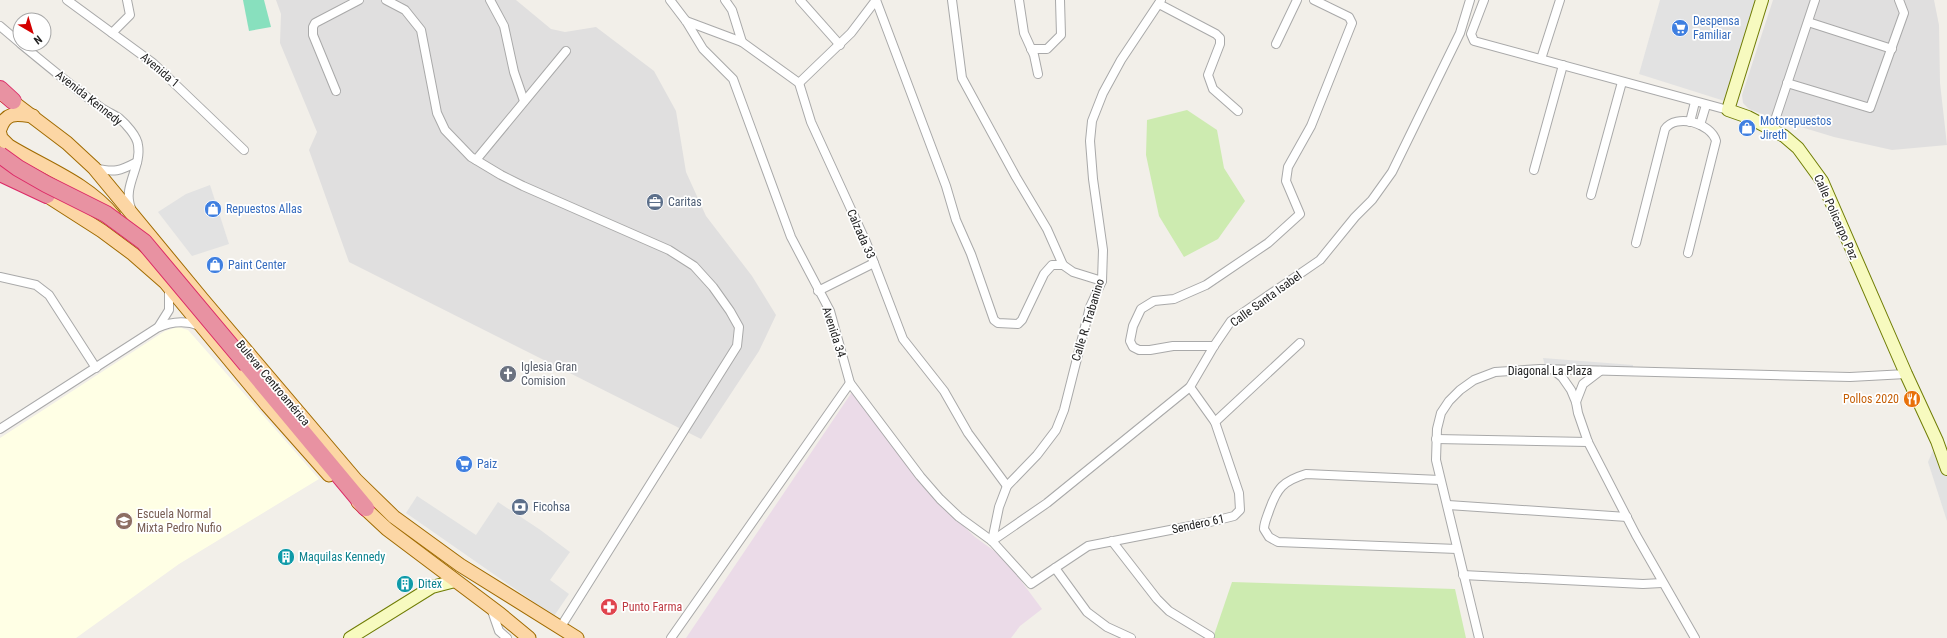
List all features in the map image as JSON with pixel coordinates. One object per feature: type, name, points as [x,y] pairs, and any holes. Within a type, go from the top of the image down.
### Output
[{"type":"highway","points":[[0,89],[7,97]]},
{"type":"highway","points":[[0,155],[18,168],[46,184],[106,214],[144,242],[366,508]]},
{"type":"highway","points":[[0,173],[47,195]]},
{"type":"main road","name":"Bulevar Centroamérica","points":[[7,97],[67,143],[94,168],[203,300],[356,480],[394,517],[460,565],[577,638]]},
{"type":"main road","points":[[0,129],[3,120],[10,115],[18,114],[33,116]]},
{"type":"main road","points":[[0,134],[1,138],[9,146],[79,185],[106,206],[148,258],[167,285]]},
{"type":"main road","name":"Bulevar Centroamérica","points":[[0,164],[133,254],[167,285],[201,327],[337,484],[366,508],[380,523],[436,568],[529,638]]},
{"type":"main road","points":[[451,578],[466,584],[502,608],[539,638]]},
{"type":"street","name":"Avenida 1","points":[[67,0],[153,63],[244,150]]},
{"type":"street","points":[[112,33],[130,16],[127,0]]},
{"type":"street","points":[[336,91],[313,34],[313,27],[315,23],[359,0]]},
{"type":"street","points":[[386,0],[405,10],[421,30],[437,114],[445,130],[476,160],[501,175],[669,250],[694,266],[718,293],[739,327],[737,346],[560,628]]},
{"type":"street","points":[[490,0],[504,26],[514,72],[524,101]]},
{"type":"street","name":"Avenida 34","points":[[670,0],[686,21],[703,49],[733,79],[791,237],[818,291],[830,311],[850,384],[920,476],[940,499],[959,517],[992,541],[1031,584]]},
{"type":"street","points":[[725,0],[732,10],[742,42]]},
{"type":"street","points":[[800,0],[840,44]]},
{"type":"street","points":[[686,21],[742,42],[799,83],[840,44],[876,0]]},
{"type":"street","points":[[876,0],[946,186],[956,220],[971,254],[994,320],[998,323],[1018,324],[1022,320],[1044,274],[1052,265],[1063,265]]},
{"type":"street","points":[[952,0],[962,78],[1016,177],[1047,229],[1063,265],[1072,272],[1102,281]]},
{"type":"street","points":[[1018,0],[1024,33],[1031,49],[1038,74]]},
{"type":"street","points":[[1031,49],[1047,49],[1061,35],[1060,0]]},
{"type":"street","points":[[1276,44],[1297,0]]},
{"type":"street","points":[[1214,346],[1173,346],[1150,350],[1139,350],[1133,347],[1130,341],[1133,326],[1141,309],[1154,302],[1174,299],[1206,285],[1268,243],[1300,214],[1286,181],[1288,167],[1312,126],[1352,23],[1349,18],[1314,0]]},
{"type":"street","name":"Calle Santa Isabel","points":[[992,541],[1047,503],[1190,387],[1214,346],[1232,321],[1320,260],[1355,216],[1372,200],[1392,172],[1411,136],[1460,33],[1470,0]]},
{"type":"street","points":[[1484,0],[1471,34],[1474,41],[1728,110],[1762,0]]},
{"type":"street","points":[[1541,59],[1560,0]]},
{"type":"street","points":[[1772,129],[1815,0]]},
{"type":"street","points":[[1788,83],[1870,108],[1904,13],[1899,0]]},
{"type":"street","points":[[1160,2],[1216,34],[1220,38],[1220,44],[1208,75],[1213,89],[1238,111]]},
{"type":"street","name":"Calle R. Trabanino","points":[[992,541],[999,506],[1007,486],[1037,455],[1056,430],[1064,410],[1090,307],[1102,281],[1103,250],[1093,179],[1090,141],[1092,121],[1103,93],[1118,66],[1160,2]]},
{"type":"street","points":[[1808,22],[1892,49]]},
{"type":"street","name":"Avenida Kennedy","points":[[0,26],[12,36]]},
{"type":"street","points":[[476,160],[566,51]]},
{"type":"street","name":"Avenida Kennedy","points":[[31,52],[86,96],[120,119],[135,137],[138,144],[139,156],[129,187],[128,200],[135,217]]},
{"type":"street","points":[[1534,170],[1563,65]]},
{"type":"street","points":[[1591,194],[1622,82]]},
{"type":"street","name":"Calzada 33","points":[[799,83],[811,122],[874,263],[903,339],[944,392],[968,433],[1007,486]]},
{"type":"street","points":[[1690,122],[1695,102]]},
{"type":"street","points":[[1700,125],[1706,104]]},
{"type":"street","name":"Calle Policarpo Paz","points":[[1728,110],[1772,129],[1784,136],[1798,148],[1822,181],[1906,374],[1937,441],[1947,469]]},
{"type":"street","points":[[1636,243],[1664,129],[1672,122],[1690,122],[1700,125],[1712,134],[1716,145],[1688,253]]},
{"type":"street","points":[[94,168],[112,172],[124,169],[137,162]]},
{"type":"street","points":[[818,291],[874,263]]},
{"type":"street","points":[[0,277],[36,285],[49,295],[96,368]]},
{"type":"street","points":[[157,328],[162,323],[169,310],[167,285]]},
{"type":"street","points":[[0,429],[157,328],[166,324],[179,322],[193,323],[201,327]]},
{"type":"street","points":[[1215,422],[1300,343]]},
{"type":"street","points":[[1552,369],[1562,377],[1576,402],[1578,413],[1588,442],[1662,583],[1695,638]]},
{"type":"street","name":"Diagonal La Plaza","points":[[1479,638],[1436,460],[1437,429],[1441,413],[1460,390],[1474,380],[1504,371],[1552,369],[1850,377],[1898,376],[1906,374]]},
{"type":"street","points":[[1576,402],[1584,384],[1600,371]]},
{"type":"street","points":[[670,638],[850,384]]},
{"type":"street","name":"Sendero 61","points":[[1031,584],[1088,546],[1234,516],[1240,510],[1239,493],[1215,422],[1190,387]]},
{"type":"street","points":[[1436,439],[1588,442]]},
{"type":"street","points":[[1440,480],[1306,474],[1291,478],[1281,486],[1273,499],[1264,529],[1269,537],[1278,542],[1457,549]]},
{"type":"street","points":[[1448,505],[1627,517]]},
{"type":"street","points":[[1112,541],[1157,599],[1169,610],[1210,636]]},
{"type":"street","points":[[432,587],[436,568]]},
{"type":"street","points":[[1055,568],[1087,612],[1107,627],[1131,638]]},
{"type":"street","points":[[1463,575],[1643,584],[1662,583]]},
{"type":"street","points":[[350,638],[432,587],[451,578]]},
{"type":"street","points":[[491,608],[499,631],[507,638]]},
{"type":"shaded area","points":[[276,0],[516,0],[551,29],[565,32],[596,27],[654,71],[676,111],[686,172],[706,216],[752,276],[776,315],[759,351],[701,439],[349,262],[309,150],[317,132],[280,43],[281,14]]},
{"type":"shaded area","points":[[1660,0],[1762,0],[1731,103],[1639,74]]},
{"type":"shaded area","points":[[1773,0],[1934,0],[1939,25],[1940,83],[1947,145],[1892,150],[1834,137],[1775,119],[1749,109],[1743,103],[1742,95]]},
{"type":"shaded area","points":[[210,185],[229,244],[192,256],[158,212],[186,194]]},
{"type":"shaded area","name":"Escuela Normal Mixta Pedro Nufio","points":[[178,327],[188,330],[319,479],[179,564],[76,638],[0,638],[0,438],[165,331]]},
{"type":"shaded area","points":[[1543,358],[1633,365],[1633,370],[1545,366]]},
{"type":"shaded area","points":[[852,392],[934,497],[975,537],[1004,558],[1042,609],[1020,626],[1011,638],[686,638]]},
{"type":"shaded area","points":[[1937,441],[1947,469],[1947,521],[1928,462]]},
{"type":"shaded area","points":[[417,496],[476,535],[498,502],[539,529],[570,552],[550,580],[569,594],[554,616],[406,513]]},
{"type":"green space","points":[[243,0],[264,0],[271,27],[249,31]]},
{"type":"green space","points":[[1187,110],[1217,130],[1224,168],[1245,201],[1218,239],[1184,257],[1159,216],[1146,155],[1147,120]]},
{"type":"green space","points":[[1232,582],[1455,589],[1466,638],[1213,638]]},
{"type":"place","name":"Despensa Familiar","points":[[1680,28]]},
{"type":"place","name":"Motorepuestos Jireth","points":[[1747,128]]},
{"type":"place","name":"Caritas","points":[[655,202]]},
{"type":"place","name":"Repuestos Allas","points":[[213,209]]},
{"type":"place","name":"Paint Center","points":[[215,265]]},
{"type":"place","name":"Iglesia Gran Comision","points":[[508,374]]},
{"type":"place","name":"Pollos 2020","points":[[1912,399]]},
{"type":"place","name":"Paiz","points":[[464,464]]},
{"type":"place","name":"Ficohsa","points":[[520,507]]},
{"type":"place","name":"Escuela Normal Mixta Pedro Nufio","points":[[124,521]]},
{"type":"place","name":"Maquilas Kennedy","points":[[286,557]]},
{"type":"place","name":"Ditex","points":[[405,584]]},
{"type":"place","name":"Punto Farma","points":[[609,607]]}]
